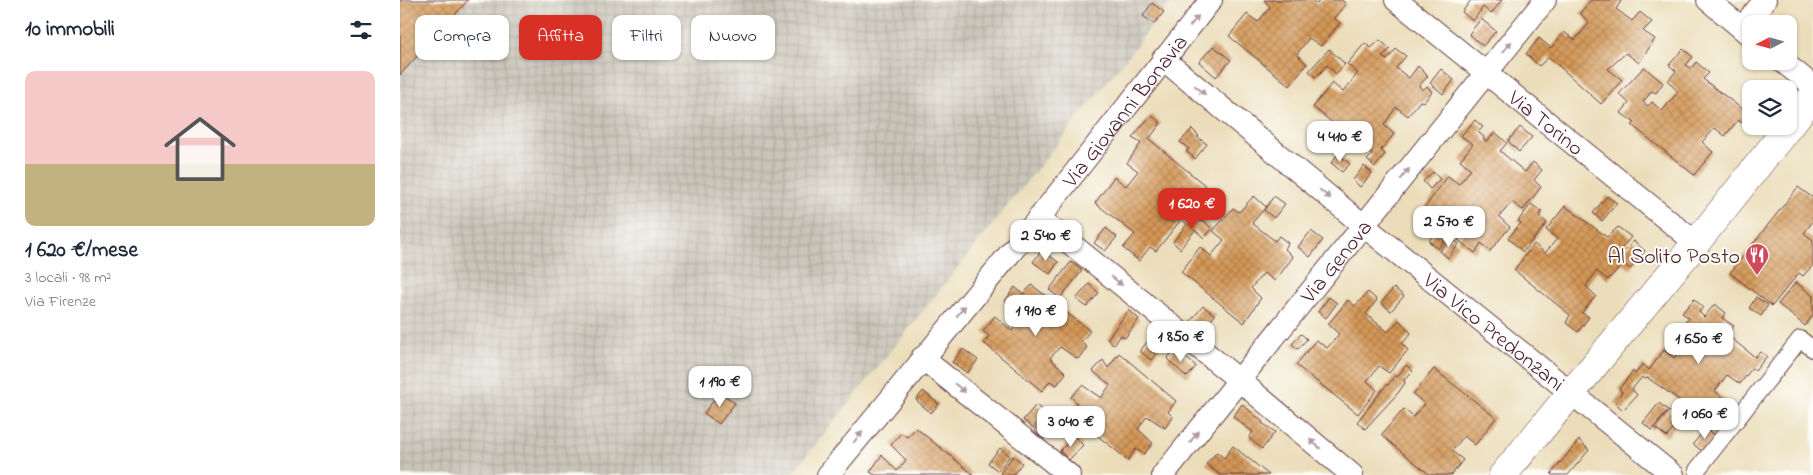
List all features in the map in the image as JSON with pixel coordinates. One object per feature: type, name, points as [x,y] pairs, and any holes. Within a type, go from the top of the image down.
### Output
[{"type":"street","name":"Via Giovanni Bonavia","points":[[828,475],[922,358],[1039,218],[1211,0]]},
{"type":"street","name":"Via Torino","points":[[1396,0],[1696,243]]},
{"type":"street","name":"Via Genova","points":[[1163,475],[1546,0]]},
{"type":"street","points":[[1708,0],[1742,29]]},
{"type":"street","points":[[1756,15],[1765,0]]},
{"type":"street","name":"Via Vico Predonzani","points":[[1163,59],[1363,225],[1673,475]]},
{"type":"street","points":[[1793,70],[1813,86]]},
{"type":"street","points":[[1503,475],[1696,243],[1813,96]]},
{"type":"street","points":[[1039,218],[1239,380],[1352,475]]},
{"type":"street","points":[[1696,470],[1807,344]]},
{"type":"street","points":[[922,358],[1069,475]]},
{"type":"shaded area","points":[[400,0],[1173,0],[791,475],[400,475]]},
{"type":"building","points":[[400,0],[468,0],[454,15],[415,15],[415,58],[400,75]]},
{"type":"building","points":[[1264,0],[1312,0],[1317,4],[1320,0],[1342,0],[1346,4],[1334,18],[1340,23],[1321,46],[1309,38],[1297,54],[1307,64],[1290,86],[1229,36],[1247,14],[1258,22],[1270,7]]},
{"type":"building","points":[[1471,0],[1502,0],[1491,14],[1483,7],[1473,21],[1462,12]]},
{"type":"building","points":[[1591,0],[1620,0],[1616,9],[1632,21],[1640,12],[1652,22],[1643,31],[1655,39],[1639,63],[1626,53],[1608,69],[1622,80],[1601,104],[1549,57],[1539,66],[1526,54],[1539,38],[1551,48],[1564,32],[1575,40],[1589,23],[1580,13]]},
{"type":"building","points":[[1152,3],[1164,12],[1154,24],[1143,16]]},
{"type":"building","points":[[1481,19],[1496,31],[1483,46],[1469,34]]},
{"type":"building","points":[[1380,40],[1390,49],[1382,57],[1387,60],[1396,49],[1406,56],[1396,68],[1409,78],[1418,66],[1428,76],[1419,86],[1423,90],[1427,86],[1432,92],[1424,102],[1420,101],[1408,116],[1396,107],[1384,125],[1394,134],[1381,150],[1385,154],[1375,167],[1367,160],[1372,155],[1313,107],[1332,83],[1343,92],[1358,73],[1347,64],[1365,43],[1371,48]]},
{"type":"building","points":[[1213,46],[1231,60],[1216,77],[1199,62]]},
{"type":"building","points":[[1329,49],[1345,64],[1336,74],[1327,65],[1316,78],[1309,71]]},
{"type":"building","points":[[1683,49],[1693,57],[1686,65],[1691,68],[1696,62],[1709,73],[1703,79],[1742,109],[1742,123],[1738,120],[1725,136],[1715,128],[1702,142],[1713,152],[1694,175],[1632,125],[1635,123],[1621,113],[1629,103],[1619,94],[1644,67],[1663,83],[1656,93],[1652,91],[1643,102],[1648,106],[1652,102],[1662,111],[1678,92],[1668,81],[1676,71],[1669,65]]},
{"type":"building","points":[[1441,69],[1454,80],[1443,94],[1430,83]]},
{"type":"building","points":[[1151,115],[1161,123],[1149,139],[1207,187],[1156,251],[1150,247],[1139,261],[1123,248],[1135,234],[1095,203],[1114,177],[1126,186],[1138,171],[1127,163],[1141,143],[1132,138]]},
{"type":"building","points":[[1475,120],[1483,127],[1478,132],[1484,137],[1483,139],[1487,142],[1495,132],[1507,143],[1500,151],[1525,172],[1533,162],[1542,170],[1534,180],[1541,187],[1523,210],[1512,202],[1499,217],[1510,227],[1490,251],[1481,243],[1475,253],[1458,240],[1466,231],[1443,213],[1437,222],[1422,211],[1448,176],[1459,184],[1471,169],[1460,160],[1473,144],[1461,136]]},
{"type":"building","points":[[1520,127],[1532,137],[1519,152],[1508,141]]},
{"type":"building","points":[[1192,129],[1199,136],[1197,137],[1207,144],[1195,159],[1186,151],[1189,149],[1180,142]]},
{"type":"building","points":[[1338,154],[1350,164],[1342,172],[1331,163]]},
{"type":"building","points":[[1364,166],[1372,173],[1360,187],[1353,180]]},
{"type":"building","points":[[1433,172],[1440,179],[1430,189],[1423,181]]},
{"type":"building","points":[[1798,187],[1813,198],[1813,221],[1804,233],[1813,240],[1813,265],[1803,276],[1799,273],[1772,306],[1730,273]]},
{"type":"building","points":[[1254,196],[1266,207],[1252,223],[1275,241],[1279,236],[1288,243],[1285,249],[1293,257],[1275,281],[1264,273],[1251,288],[1261,298],[1244,323],[1181,272],[1200,247],[1211,256],[1224,240],[1213,231],[1233,208],[1239,212]]},
{"type":"building","points":[[1274,196],[1285,204],[1274,218],[1264,210]]},
{"type":"building","points":[[1607,196],[1617,203],[1602,221],[1593,213]]},
{"type":"building","points":[[1531,204],[1542,212],[1539,216],[1547,223],[1523,252],[1508,238],[1521,223],[1518,221]]},
{"type":"building","points":[[1565,206],[1607,237],[1618,227],[1631,237],[1621,249],[1624,251],[1634,241],[1645,251],[1630,269],[1623,263],[1608,280],[1597,271],[1586,286],[1596,296],[1582,313],[1589,317],[1578,332],[1566,323],[1570,315],[1514,270],[1534,244],[1545,253],[1557,239],[1546,230]]},
{"type":"building","points":[[1190,211],[1201,222],[1203,220],[1212,229],[1204,238],[1195,230],[1180,249],[1173,242],[1187,224],[1183,220]]},
{"type":"building","points":[[1439,227],[1449,235],[1438,249],[1429,241]]},
{"type":"building","points":[[1106,228],[1117,237],[1105,251],[1094,243]]},
{"type":"building","points":[[1311,231],[1323,240],[1310,257],[1298,247]]},
{"type":"building","points":[[1451,238],[1459,244],[1448,258],[1440,251]]},
{"type":"building","points":[[1042,250],[1058,262],[1050,274],[1033,262]]},
{"type":"building","points":[[1071,262],[1082,271],[1060,298],[1049,290]]},
{"type":"building","points":[[1796,282],[1813,296],[1813,315],[1805,326],[1778,304]]},
{"type":"building","points":[[1089,284],[1099,293],[1087,307],[1076,299]]},
{"type":"building","points":[[1032,285],[1090,331],[1081,342],[1087,347],[1078,359],[1060,347],[1050,358],[1066,373],[1057,385],[1050,381],[1042,391],[984,343],[989,336],[983,331],[995,316],[1012,331],[1023,316],[1005,301],[1015,287],[1023,294]]},
{"type":"building","points":[[1394,288],[1404,296],[1391,311],[1381,303]]},
{"type":"building","points":[[1368,292],[1377,300],[1366,314],[1388,332],[1399,320],[1411,333],[1402,344],[1408,350],[1389,373],[1379,366],[1367,381],[1377,390],[1358,414],[1296,365],[1316,340],[1327,348],[1339,334],[1328,324],[1348,300],[1355,306]]},
{"type":"building","points":[[1329,297],[1337,303],[1326,318],[1318,312]]},
{"type":"building","points":[[1756,297],[1768,305],[1761,316],[1749,308]]},
{"type":"building","points":[[1694,299],[1703,307],[1699,312],[1704,317],[1715,304],[1726,313],[1722,318],[1734,326],[1727,335],[1755,357],[1760,352],[1767,356],[1755,371],[1752,368],[1740,384],[1727,375],[1715,391],[1726,400],[1724,403],[1734,413],[1723,426],[1716,419],[1712,423],[1648,378],[1644,379],[1642,377],[1632,389],[1637,395],[1623,410],[1615,403],[1622,392],[1619,389],[1633,371],[1635,374],[1643,364],[1649,370],[1664,350],[1674,358],[1686,344],[1675,334],[1689,318],[1682,313]]},
{"type":"building","points":[[1203,306],[1215,315],[1202,333],[1189,323]]},
{"type":"building","points":[[1129,310],[1139,319],[1125,338],[1121,335],[1114,345],[1107,339]]},
{"type":"building","points":[[1301,334],[1307,339],[1298,349],[1292,344]]},
{"type":"building","points":[[1151,337],[1162,346],[1151,360],[1140,351]]},
{"type":"building","points":[[963,349],[978,360],[967,373],[952,362]]},
{"type":"building","points":[[1175,349],[1196,366],[1187,377],[1167,359]]},
{"type":"building","points":[[1119,353],[1176,401],[1168,412],[1173,417],[1165,428],[1147,416],[1138,429],[1153,443],[1144,454],[1136,449],[1128,460],[1069,413],[1077,403],[1071,397],[1082,385],[1101,398],[1110,385],[1093,371],[1103,360],[1108,368]]},
{"type":"building","points":[[1406,365],[1413,371],[1404,380],[1405,383],[1398,393],[1365,429],[1357,422],[1387,384],[1395,375],[1397,377]]},
{"type":"building","points":[[1434,369],[1496,418],[1475,445],[1464,436],[1452,451],[1463,460],[1451,475],[1430,475],[1381,435],[1404,409],[1413,417],[1425,404],[1413,394]]},
{"type":"building","points":[[923,391],[939,404],[931,413],[916,400]]},
{"type":"building","points":[[720,392],[735,403],[719,424],[704,413]]},
{"type":"building","points":[[1659,403],[1668,410],[1652,430],[1643,423]]},
{"type":"building","points":[[1242,404],[1262,423],[1275,432],[1262,449],[1249,438],[1253,432],[1233,417]]},
{"type":"building","points":[[1036,405],[1046,413],[1033,428],[1023,420]]},
{"type":"building","points":[[1669,411],[1680,420],[1667,437],[1655,428]]},
{"type":"building","points":[[1048,414],[1058,422],[1044,439],[1034,430]]},
{"type":"building","points":[[916,428],[973,474],[875,475],[870,472],[882,455],[897,471],[906,460],[891,445],[901,433],[907,437]]},
{"type":"building","points":[[1706,428],[1716,436],[1703,452],[1693,444]]},
{"type":"building","points":[[1074,436],[1083,445],[1069,460],[1060,451]]},
{"type":"building","points":[[1579,440],[1589,450],[1568,475],[1552,475],[1551,474]]},
{"type":"building","points":[[1233,446],[1269,475],[1220,475],[1206,464],[1217,452],[1224,458]]},
{"type":"building","points":[[1000,448],[1010,456],[998,471],[988,463]]},
{"type":"building","points":[[1013,456],[1022,463],[1013,475],[1003,475],[1000,473]]},
{"type":"place","name":"Al Solito Posto","points":[[1757,276]]}]
